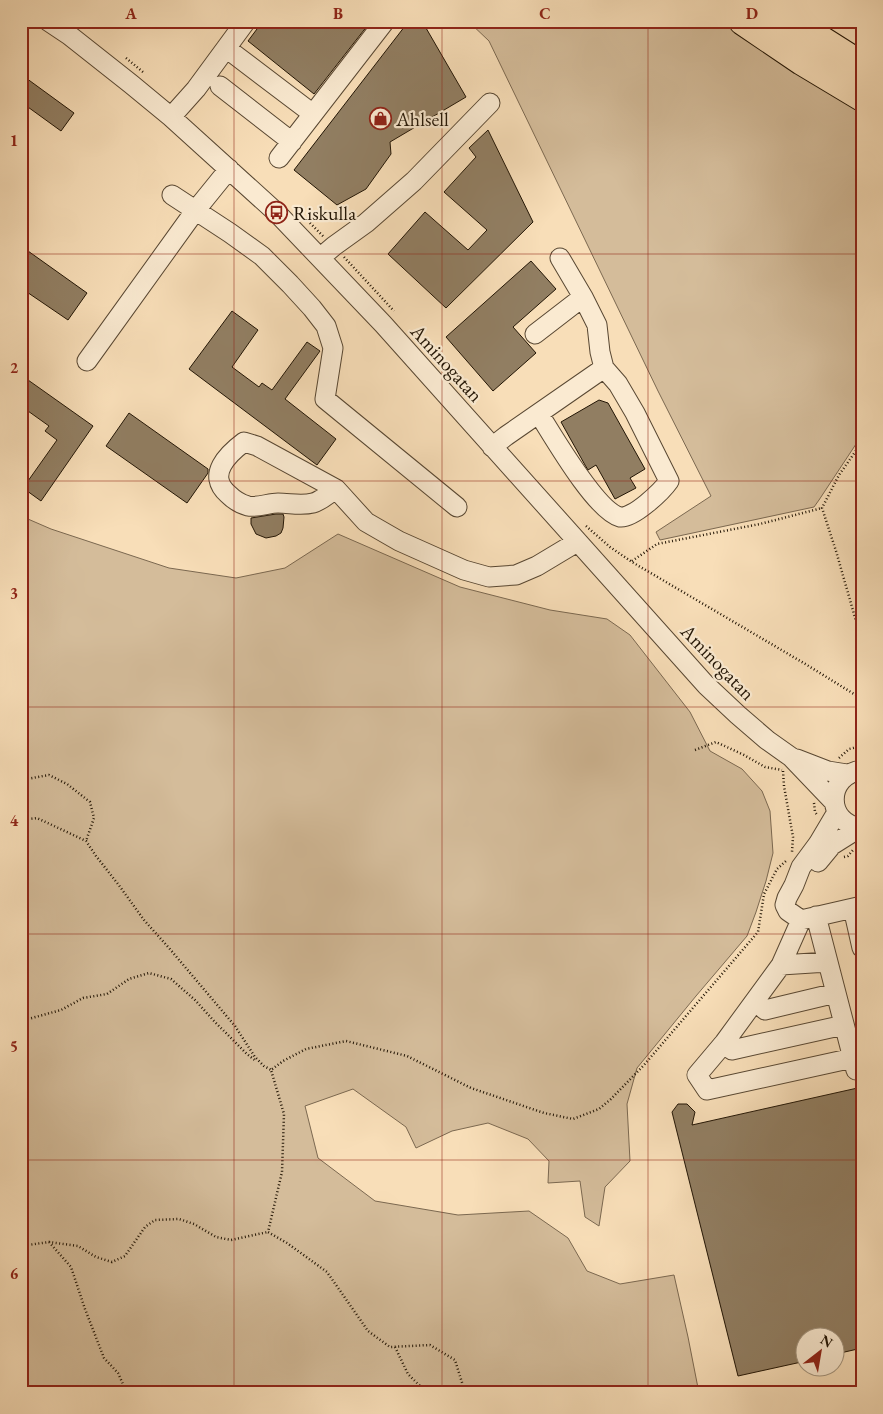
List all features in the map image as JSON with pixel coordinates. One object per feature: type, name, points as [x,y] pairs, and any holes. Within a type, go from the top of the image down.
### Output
[{"type":"highway","points":[[743,21],[802,61],[862,97]]},
{"type":"highway","points":[[791,21],[862,66]]},
{"type":"street","name":"Aminogatan","points":[[48,21],[99,58],[171,118],[277,213],[327,252],[383,324],[706,685],[738,716],[767,740],[787,764],[835,807],[844,821],[860,828]]},
{"type":"street","points":[[171,118],[196,89],[246,21]]},
{"type":"street","points":[[279,158],[385,21]]},
{"type":"street","points":[[226,48],[313,114]]},
{"type":"street","points":[[220,86],[292,142]]},
{"type":"street","points":[[327,252],[366,223],[414,181],[490,103]]},
{"type":"street","points":[[87,361],[195,212],[229,169]]},
{"type":"street","points":[[172,195],[262,256],[312,308],[326,326],[333,348],[325,399],[457,507]]},
{"type":"street","points":[[539,414],[593,495],[609,511],[620,517],[625,517],[640,509],[657,495],[668,481],[635,414],[618,384],[604,368],[597,325],[560,258]]},
{"type":"street","points":[[535,334],[583,297]]},
{"type":"street","points":[[492,447],[604,368]]},
{"type":"street","points":[[336,489],[315,503],[299,505],[277,503],[249,507],[233,499],[221,489],[218,478],[225,459],[232,451],[244,442],[257,446],[336,489],[366,522],[399,541],[464,570],[489,577],[516,575],[537,566],[577,542]]},
{"type":"street","name":"Aminogatan","points":[[787,764],[828,771],[855,772]]},
{"type":"street","name":"Aminogatan","points":[[835,807],[838,783],[855,772]]},
{"type":"street","points":[[835,807],[818,844],[801,867],[794,885],[786,898],[785,905],[788,911],[809,918],[857,907],[862,948]]},
{"type":"street","points":[[794,885],[808,874],[832,845],[860,828]]},
{"type":"street","points":[[809,918],[828,962],[844,1025],[857,1064],[708,1090],[697,1075],[724,1043],[781,965],[809,918]]},
{"type":"street","points":[[781,965],[828,962]]},
{"type":"street","points":[[755,1001],[765,1010],[836,994]]},
{"type":"street","points":[[724,1043],[732,1050],[844,1025]]},
{"type":"path","points":[[120,53],[147,76]]},
{"type":"path","points":[[304,217],[327,252],[399,316]]},
{"type":"path","points":[[862,442],[838,475],[822,508],[862,642]]},
{"type":"path","points":[[632,562],[658,544],[760,524],[822,508]]},
{"type":"path","points":[[580,520],[610,547],[632,562],[862,699]]},
{"type":"path","points":[[271,1070],[283,1061],[306,1049],[346,1041],[407,1056],[471,1088],[544,1113],[573,1119],[599,1109],[644,1065],[758,932],[764,894],[777,869],[791,856],[793,837],[784,786],[787,764],[766,768],[716,742],[695,750]]},
{"type":"path","points":[[21,780],[49,775],[67,784],[90,802],[94,818],[86,841]]},
{"type":"path","points":[[21,820],[37,818],[86,841],[144,920],[235,1026],[255,1057],[264,1066]]},
{"type":"path","points":[[21,1021],[60,1010],[83,998],[107,994],[129,979],[149,973],[171,980],[195,1000],[247,1054],[271,1070],[284,1114],[282,1172],[268,1232]]},
{"type":"path","points":[[21,1246],[49,1242],[78,1246],[96,1257],[112,1262],[125,1256],[145,1227],[155,1220],[180,1219],[194,1224],[216,1237],[231,1240],[268,1232],[287,1243],[327,1272],[368,1331],[390,1347],[430,1345],[455,1360],[464,1389],[462,1393]]},
{"type":"path","points":[[49,1242],[71,1267],[104,1358],[118,1373],[127,1393]]},
{"type":"path","points":[[395,1347],[408,1374],[427,1393]]},
{"type":"shaded area","points":[[468,21],[720,21],[804,78],[862,110],[862,435],[814,507],[660,540],[656,532],[711,496],[658,391],[489,41]]},
{"type":"shaded area","points":[[21,516],[51,529],[169,568],[236,578],[285,568],[338,534],[460,587],[550,610],[607,619],[630,635],[690,712],[710,751],[742,769],[762,791],[770,811],[773,853],[756,912],[747,936],[637,1068],[627,1104],[630,1161],[605,1187],[599,1226],[585,1217],[580,1181],[548,1183],[549,1161],[528,1139],[488,1123],[452,1131],[416,1148],[406,1127],[353,1089],[305,1106],[318,1158],[375,1201],[458,1215],[529,1211],[568,1238],[587,1271],[620,1284],[674,1275],[699,1393],[21,1393]]},
{"type":"building","points":[[263,21],[371,21],[314,94],[248,41]]},
{"type":"building","name":"Ahlsell","points":[[405,26],[426,28],[466,97],[390,142],[391,154],[366,189],[337,205],[294,170]]},
{"type":"building","points":[[26,78],[74,113],[61,131],[21,102],[21,85]]},
{"type":"building","points":[[488,130],[533,222],[446,308],[388,254],[425,212],[468,250],[487,230],[444,192],[476,157],[469,148]]},
{"type":"building","points":[[21,246],[87,293],[68,320],[21,288]]},
{"type":"building","points":[[531,261],[556,289],[513,327],[536,353],[493,391],[446,337]]},
{"type":"building","points":[[232,311],[258,330],[232,367],[259,387],[262,383],[272,390],[307,342],[320,351],[285,399],[336,439],[317,465],[189,369]]},
{"type":"building","points":[[21,375],[93,426],[41,501],[23,488],[57,440],[45,431],[49,426],[21,406]]},
{"type":"building","points":[[599,400],[608,403],[645,469],[630,478],[636,488],[615,499],[596,465],[588,470],[561,422]]},
{"type":"building","points":[[129,413],[208,469],[208,473],[187,503],[106,446]]},
{"type":"building","points":[[283,514],[284,517],[281,533],[266,538],[256,534],[251,524],[251,518]]},
{"type":"building","points":[[862,1087],[862,1348],[846,1352],[846,1326],[796,1326],[796,1363],[738,1376],[672,1112],[678,1104],[687,1104],[695,1112],[692,1125]]},
{"type":"place","name":"Ahlsell","points":[[380,119]]},
{"type":"place","name":"Riskulla","points":[[277,213]]}]
